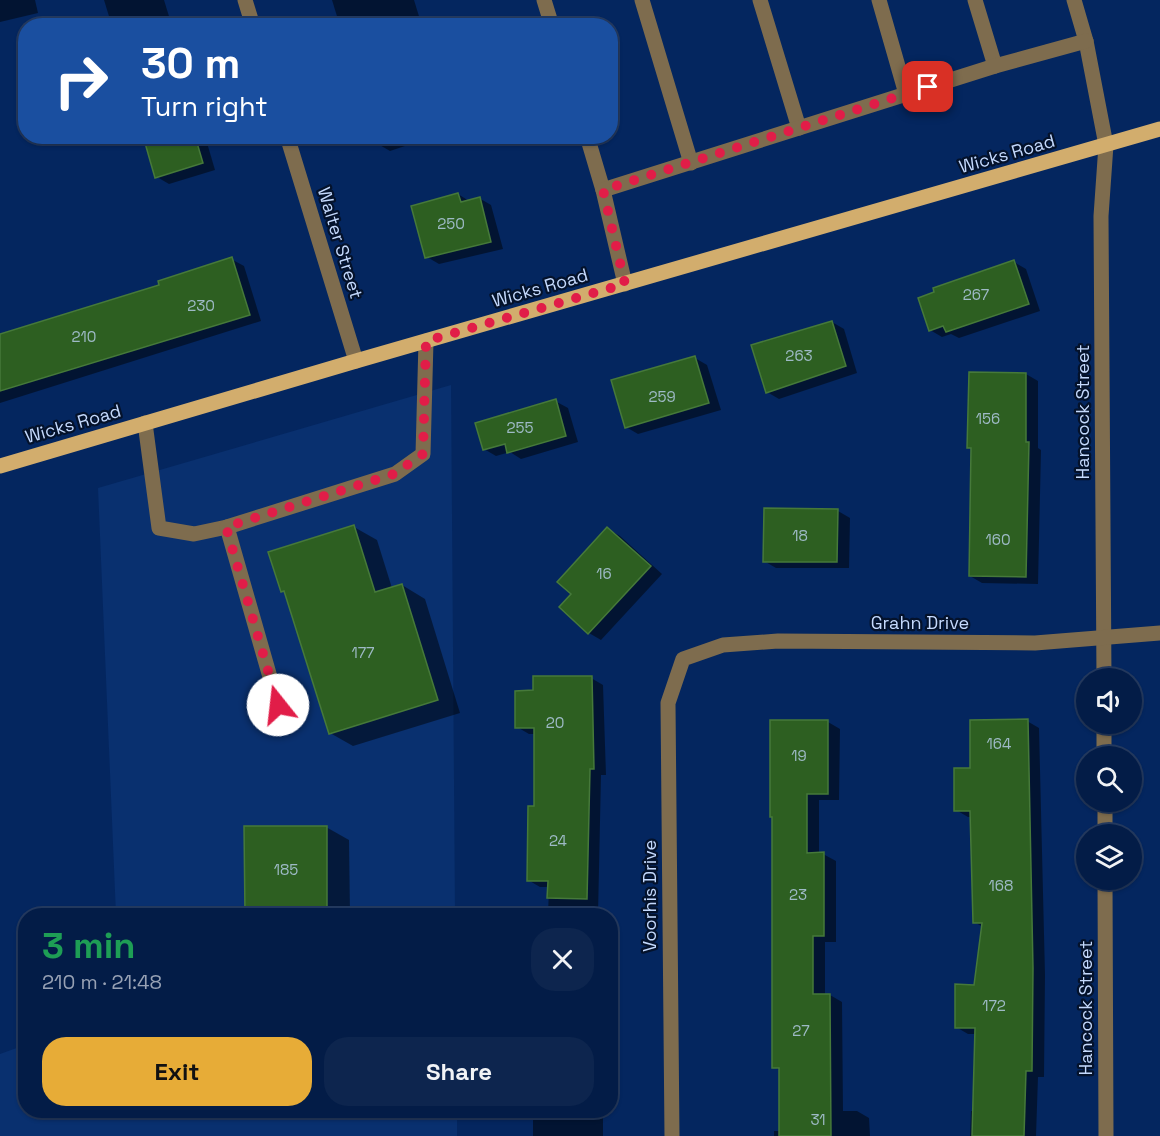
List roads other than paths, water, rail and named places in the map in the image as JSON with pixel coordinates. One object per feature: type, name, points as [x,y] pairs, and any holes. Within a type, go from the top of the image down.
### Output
[{"type":"main road","name":"Wicks Road","points":[[0,466],[1160,129]]},
{"type":"street","points":[[245,0],[250,18]]},
{"type":"street","points":[[544,0],[550,18]]},
{"type":"street","points":[[642,0],[691,163]]},
{"type":"street","points":[[760,0],[799,128]]},
{"type":"street","points":[[879,0],[906,94]]},
{"type":"street","points":[[975,0],[995,66]]},
{"type":"street","name":"Hancock Street","points":[[1074,0],[1086,41],[1106,146],[1101,216],[1104,668]]},
{"type":"street","points":[[603,190],[995,66],[1086,41]]},
{"type":"street","name":"Walter Street","points":[[288,144],[356,361]]},
{"type":"street","points":[[589,144],[603,190],[625,284]]},
{"type":"street","points":[[145,423],[159,528],[194,534],[226,527],[394,474],[423,454],[426,341]]},
{"type":"street","points":[[226,527],[278,705]]},
{"type":"street","name":"Grahn Drive","points":[[683,659],[723,645],[778,642],[1035,643],[1160,633]]},
{"type":"street","name":"Voorhis Drive","points":[[672,1136],[668,703],[683,659]]},
{"type":"street","name":"Hancock Street","points":[[1105,890],[1106,1136]]}]
